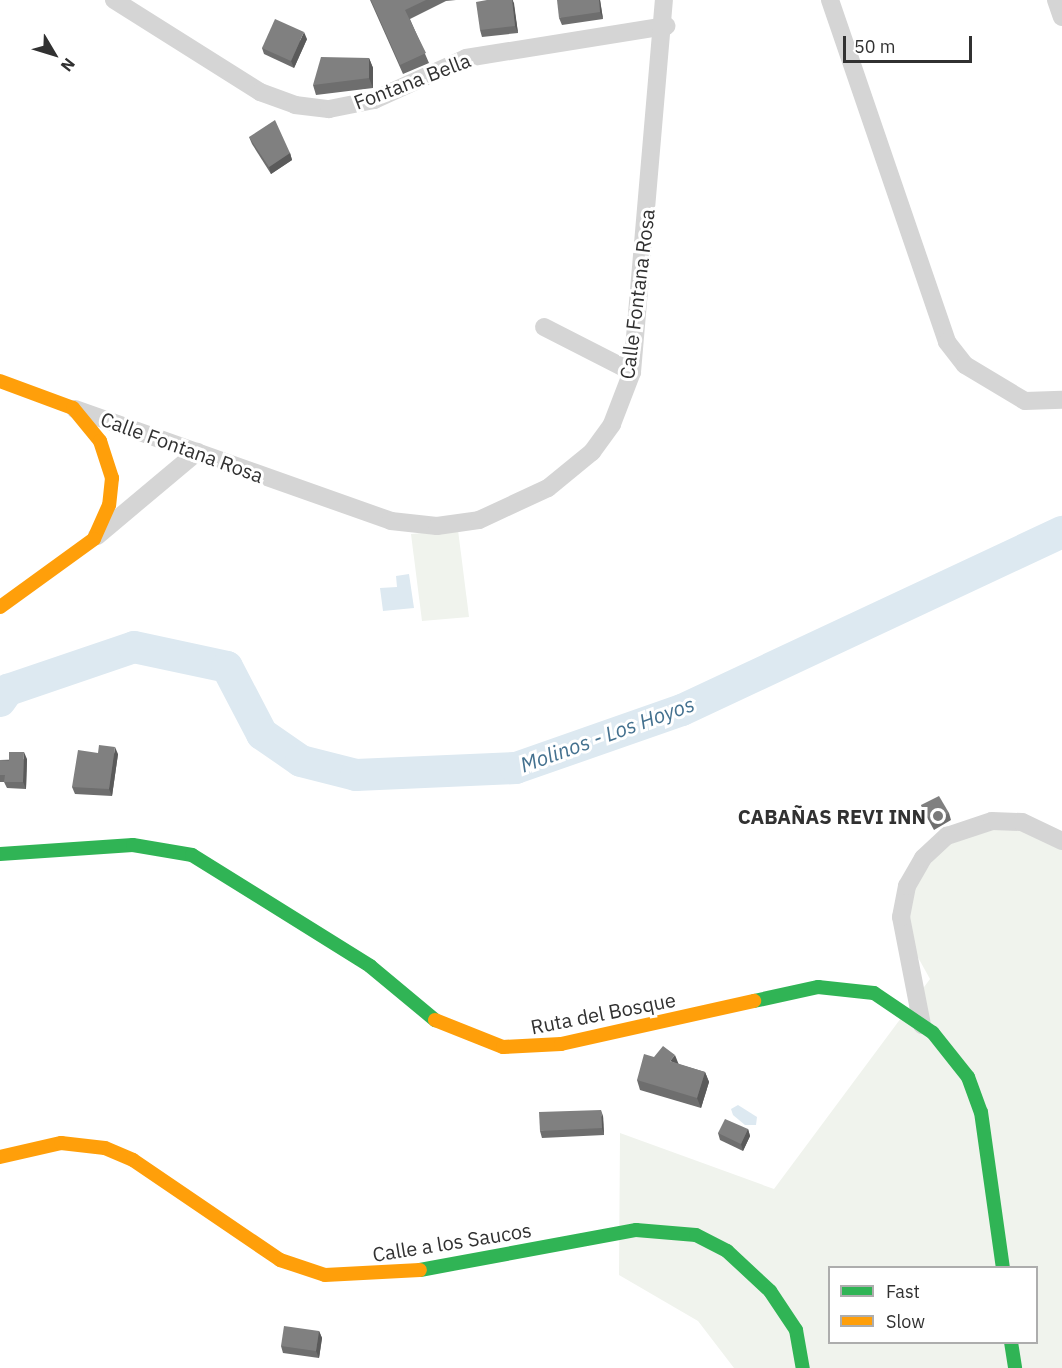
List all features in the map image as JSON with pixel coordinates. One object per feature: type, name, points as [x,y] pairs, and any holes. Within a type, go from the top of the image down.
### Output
[{"type":"street","name":"Fontana Bella","points":[[114,0],[260,92],[329,109],[374,100],[466,58],[666,26]]},
{"type":"street","name":"Calle Fontana Rosa","points":[[73,408],[391,521],[437,526],[479,520],[532,499],[592,452],[612,424],[632,372],[666,26],[664,0]]},
{"type":"street","points":[[830,0],[947,342],[965,365],[1025,400],[1062,400]]},
{"type":"street","points":[[1056,0],[1062,17]]},
{"type":"street","points":[[544,327],[632,372]]},
{"type":"street","points":[[0,381],[73,408],[100,441],[112,478],[109,505],[94,539]]},
{"type":"street","points":[[0,607],[94,539],[197,452]]},
{"type":"street","points":[[922,1025],[901,917],[907,886],[923,858],[947,836],[992,821],[1022,822],[1062,841]]},
{"type":"street","name":"Ruta del Bosque","points":[[0,854],[133,845],[192,855],[370,966],[444,1028],[483,1043],[522,1048],[561,1044],[827,987],[874,993],[922,1025],[958,1061],[976,1094],[1003,1266]]},
{"type":"street","name":"Calle a los Saucos","points":[[0,1157],[61,1143],[112,1150],[266,1252],[325,1275],[401,1273],[636,1230],[696,1235],[727,1251],[770,1292],[796,1330],[803,1368]]},
{"type":"street","points":[[1011,1344],[1015,1368]]},
{"type":"shaded area","points":[[458,530],[469,617],[422,621],[411,534]]},
{"type":"shaded area","points":[[409,574],[414,608],[383,611],[380,588],[397,587],[396,576]]},
{"type":"shaded area","points":[[1020,828],[1062,849],[1062,1368],[734,1368],[698,1321],[619,1275],[620,1133],[774,1189],[930,979],[915,952],[909,915],[915,886],[940,850],[979,829]]},
{"type":"shaded area","points":[[738,1105],[757,1117],[756,1125],[745,1125],[733,1115],[731,1109]]},
{"type":"building","points":[[371,0],[426,0],[405,10],[426,53],[400,65]]},
{"type":"building","points":[[512,0],[515,26],[480,30],[476,2]]},
{"type":"building","points":[[557,0],[599,0],[600,12],[559,18]]},
{"type":"building","points":[[275,19],[304,32],[291,61],[262,48]]},
{"type":"building","points":[[321,57],[369,58],[369,78],[313,85]]},
{"type":"building","points":[[275,120],[290,153],[269,167],[249,137]]},
{"type":"building","points":[[99,745],[115,747],[109,789],[72,787],[78,750],[98,753]]},
{"type":"building","points":[[9,752],[24,752],[23,782],[4,782],[5,775],[0,775],[0,760],[9,761]]},
{"type":"building","name":"CABAÑAS REVI INN","points":[[939,796],[949,813],[932,823],[921,805]]},
{"type":"building","points":[[663,1046],[675,1055],[670,1061],[705,1072],[697,1098],[637,1080],[644,1054],[654,1057]]},
{"type":"building","points":[[601,1110],[602,1128],[540,1131],[539,1112]]},
{"type":"building","points":[[725,1119],[748,1129],[741,1144],[718,1133]]},
{"type":"building","points":[[284,1326],[319,1331],[316,1351],[281,1346]]},
{"type":"waterway","name":"Molinos - Los Hoyos","points":[[0,701],[8,690],[134,647],[227,667],[262,734],[301,761],[356,775],[516,768],[682,710],[1062,532]]},
{"type":"traffic: fast","points":[[0,854],[133,845],[192,855],[370,966],[435,1020]]},
{"type":"traffic: fast","points":[[754,1001],[818,987],[874,993],[933,1033],[968,1077],[981,1112],[1003,1266]]},
{"type":"traffic: fast","points":[[420,1270],[636,1230],[696,1235],[727,1251],[770,1291],[796,1330],[803,1368]]},
{"type":"traffic: fast","points":[[1011,1344],[1015,1368]]},
{"type":"traffic: slow","points":[[0,381],[73,408],[100,441],[112,478],[109,505],[94,539],[0,607]]},
{"type":"traffic: slow","points":[[435,1020],[503,1047],[561,1044],[754,1001]]},
{"type":"traffic: slow","points":[[0,1157],[61,1143],[105,1148],[133,1160],[280,1260],[325,1275],[420,1270]]},
{"type":"place","name":"CABAÑAS REVI INN","points":[[938,816]]}]
